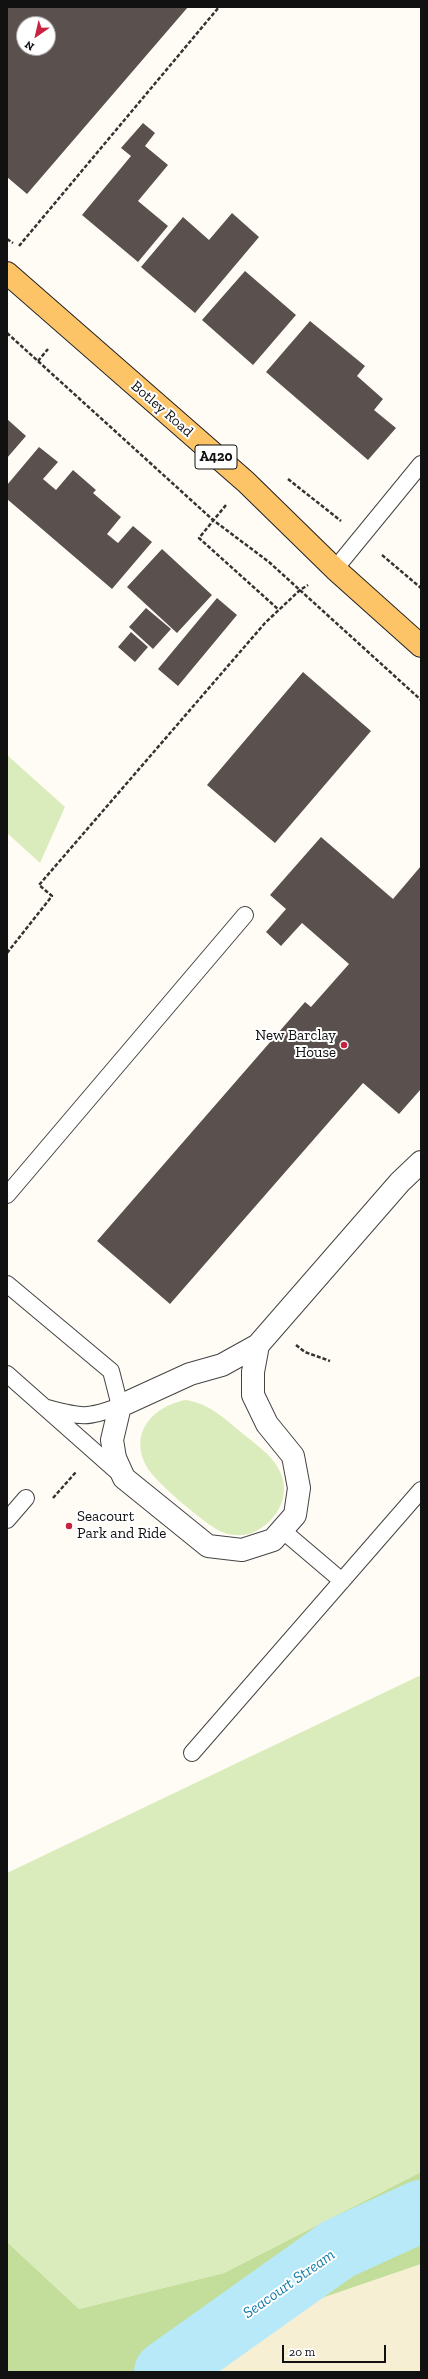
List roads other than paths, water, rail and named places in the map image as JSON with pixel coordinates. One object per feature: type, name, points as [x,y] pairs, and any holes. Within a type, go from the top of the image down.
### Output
[{"type":"main road","name":"Botley Road","points":[[7,273],[246,482],[335,569],[421,646]]},
{"type":"street","points":[[258,1345],[253,1372],[253,1395],[267,1424],[293,1456],[299,1488],[295,1515],[273,1540],[242,1550],[208,1546],[124,1478],[115,1458],[112,1440],[120,1406],[190,1374],[222,1365],[258,1345],[400,1182],[421,1162]]},
{"type":"lane","points":[[335,569],[421,464]]},
{"type":"lane","points":[[9,1192],[245,915]]},
{"type":"lane","points":[[7,1284],[111,1371],[120,1406],[101,1414],[81,1417],[47,1408]]},
{"type":"lane","points":[[7,1374],[124,1478]]},
{"type":"lane","points":[[192,1753],[421,1490]]},
{"type":"lane","points":[[7,1520],[26,1498]]},
{"type":"lane","points":[[282,1530],[342,1581]]},
{"type":"waterway","name":"Seacourt Stream","points":[[165,2372],[338,2249],[421,2211]]},
{"type":"place","name":"New Barclay House","points":[[344,1045]]},
{"type":"place","name":"Seacourt Park and Ride","points":[[69,1526]]}]
